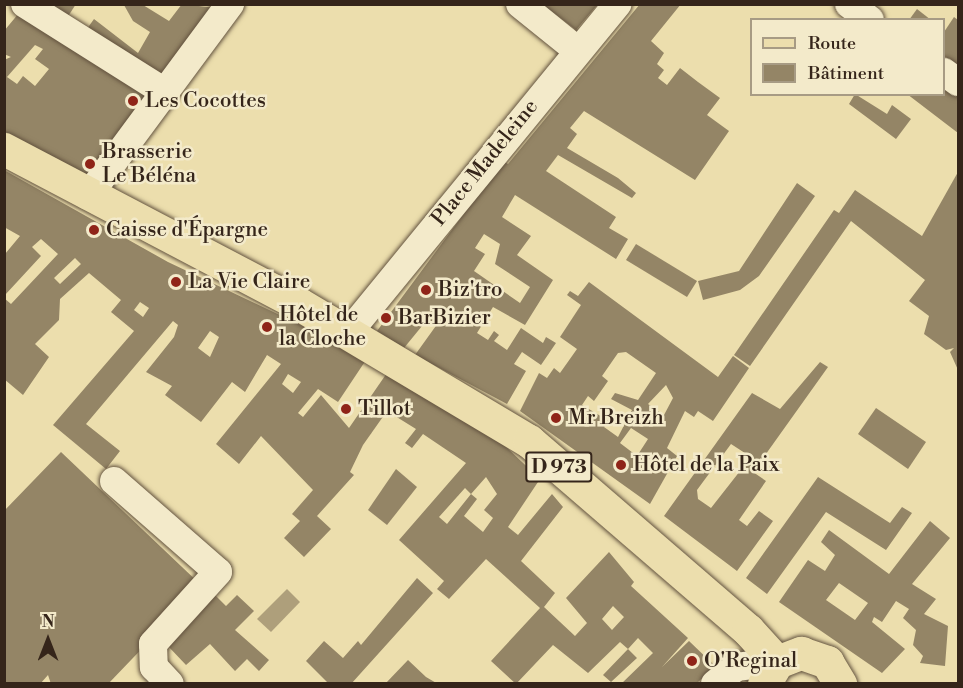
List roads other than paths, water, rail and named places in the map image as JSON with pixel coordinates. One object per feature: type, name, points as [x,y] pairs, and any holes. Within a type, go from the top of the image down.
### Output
[{"type":"main road","name":"D 973","points":[[4,149],[88,196],[349,332],[530,441],[748,630],[770,673]]},
{"type":"main road","points":[[770,673],[795,653],[815,655],[831,666],[840,684]]},
{"type":"street","points":[[25,4],[165,92]]},
{"type":"street","points":[[88,196],[230,4]]},
{"type":"street","points":[[520,4],[577,50]]},
{"type":"street","name":"Place Madeleine","points":[[349,332],[577,50],[617,4]]},
{"type":"street","points":[[849,4],[867,18]]},
{"type":"street","points":[[945,73],[958,82]]},
{"type":"street","points":[[114,481],[218,572],[153,644],[162,675]]},
{"type":"street","points":[[715,684],[736,667],[770,673]]},
{"type":"place","name":"Les Cocottes","points":[[133,101]]},
{"type":"place","name":"Brasserie Le Béléna","points":[[90,164]]},
{"type":"place","name":"Caisse d'Épargne","points":[[94,230]]},
{"type":"place","name":"La Vie Claire","points":[[176,282]]},
{"type":"place","name":"Biz'tro","points":[[426,290]]},
{"type":"place","name":"BarBizier","points":[[386,318]]},
{"type":"place","name":"Hôtel de la Cloche","points":[[267,327]]},
{"type":"place","name":"Tillot","points":[[346,409]]},
{"type":"place","name":"Mr Breizh","points":[[556,418]]},
{"type":"place","name":"Hôtel de la Paix","points":[[621,465]]},
{"type":"place","name":"O'Reginal","points":[[692,661]]}]
